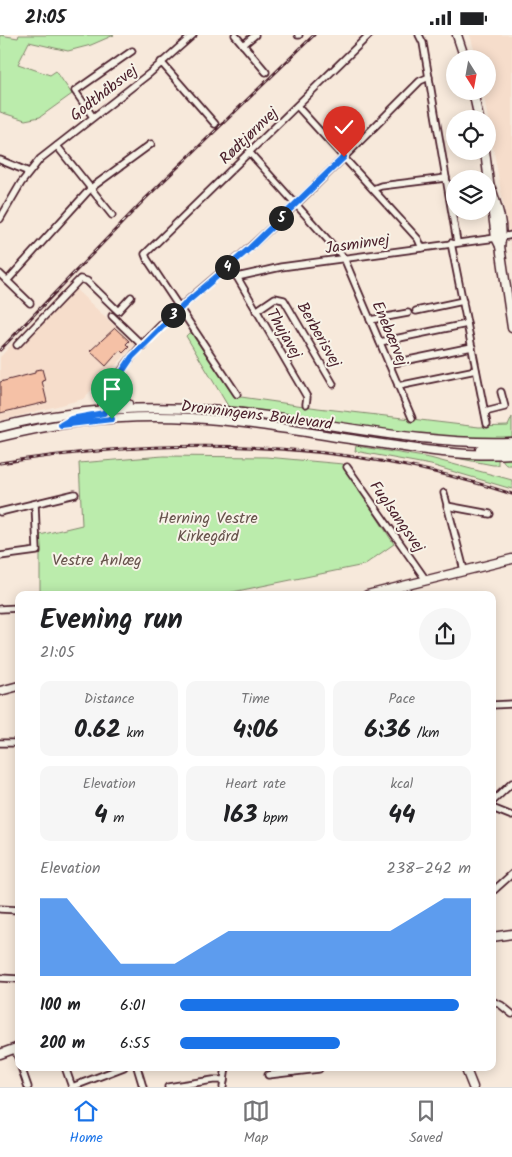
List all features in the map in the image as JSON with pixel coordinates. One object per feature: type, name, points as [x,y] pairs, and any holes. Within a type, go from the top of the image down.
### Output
[{"type":"main road","points":[[457,35],[462,50]]},
{"type":"main road","points":[[486,160],[491,188],[496,203],[512,328]]},
{"type":"main road","points":[[111,391],[116,403],[137,404],[144,408]]},
{"type":"main road","points":[[104,411],[111,391]]},
{"type":"main road","name":"Dronningens Boulevard","points":[[0,427],[59,415],[144,408],[233,412],[385,435],[430,439],[512,442]]},
{"type":"main road","points":[[61,425],[71,419],[104,411],[108,414],[174,413],[193,418]]},
{"type":"main road","name":"Dronningens Boulevard","points":[[0,437],[93,420],[143,417],[193,418],[466,453],[512,454]]},
{"type":"main road","points":[[466,453],[485,449],[512,447]]},
{"type":"main road","points":[[483,565],[512,553]]},
{"type":"main road","points":[[383,591],[512,559]]},
{"type":"main road","points":[[0,691],[15,687]]},
{"type":"main road","points":[[496,936],[512,934]]},
{"type":"main road","points":[[0,1054],[15,1049]]},
{"type":"main road","points":[[466,1071],[473,1087]]},
{"type":"street","name":"Godthåbsvej","points":[[0,219],[40,159],[193,35]]},
{"type":"street","points":[[235,35],[266,72]]},
{"type":"street","points":[[244,45],[256,35]]},
{"type":"street","name":"Rødtjørnvej","points":[[180,308],[147,259],[146,254],[369,35]]},
{"type":"street","points":[[373,189],[381,186],[446,178],[423,43],[419,35]]},
{"type":"street","points":[[93,117],[75,91],[132,51]]},
{"type":"street","points":[[161,62],[215,124]]},
{"type":"street","points":[[111,391],[122,369],[180,308],[296,204],[420,81],[429,77]]},
{"type":"street","points":[[297,107],[418,239],[422,248]]},
{"type":"street","points":[[7,281],[91,188],[151,143]]},
{"type":"street","points":[[57,145],[112,215]]},
{"type":"street","name":"Enebærvej","points":[[250,153],[344,258],[412,418]]},
{"type":"street","points":[[0,160],[30,172]]},
{"type":"street","points":[[451,220],[467,324],[487,425]]},
{"type":"street","name":"Jasminvej","points":[[237,277],[274,268],[512,235]]},
{"type":"street","points":[[225,269],[237,277]]},
{"type":"street","points":[[0,274],[30,303]]},
{"type":"street","name":"Thujavej","points":[[237,277],[307,397],[306,404]]},
{"type":"street","points":[[17,345],[80,279],[87,281],[118,310],[131,297]]},
{"type":"street","name":"Berberisvej","points":[[256,311],[275,299],[284,299],[333,383]]},
{"type":"street","points":[[416,311],[463,301]]},
{"type":"street","points":[[180,308],[237,394]]},
{"type":"street","points":[[370,320],[408,313]]},
{"type":"street","points":[[112,316],[143,346]]},
{"type":"street","points":[[380,342],[467,324]]},
{"type":"street","points":[[389,364],[472,347]]},
{"type":"street","points":[[398,386],[476,370]]},
{"type":"street","points":[[485,412],[505,407],[502,393]]},
{"type":"street","name":"Fuglsangsvej","points":[[348,467],[426,580]]},
{"type":"street","points":[[444,493],[464,570]]},
{"type":"street","points":[[0,512],[75,494]]},
{"type":"street","points":[[0,555],[37,551],[35,504]]},
{"type":"street","points":[[447,505],[490,513]]},
{"type":"street","points":[[0,609],[15,608]]},
{"type":"street","points":[[496,705],[512,704]]},
{"type":"street","points":[[0,743],[15,743]]},
{"type":"street","points":[[496,798],[512,783]]},
{"type":"street","points":[[496,810],[512,816]]},
{"type":"street","points":[[496,888],[512,874]]},
{"type":"street","points":[[0,909],[15,910]]},
{"type":"street","points":[[0,978],[15,979]]},
{"type":"street","points":[[496,1003],[512,1014]]},
{"type":"street","points":[[22,1071],[28,1087]]},
{"type":"street","points":[[66,1071],[72,1087],[114,1071]]},
{"type":"street","points":[[138,1071],[143,1087]]},
{"type":"street","points":[[168,1087],[213,1080],[224,1084],[226,1071]]},
{"type":"street","points":[[268,1075],[287,1071]]},
{"type":"shaded area","points":[[470,35],[512,35],[512,253],[495,160],[496,110],[486,110],[485,100],[496,100],[496,50],[474,50]]},
{"type":"shaded area","points":[[69,283],[135,345],[83,399],[0,421],[0,357]]},
{"type":"green space","points":[[0,35],[18,38],[19,35],[114,35],[91,45],[68,51],[29,42],[18,64],[50,75],[56,71],[72,94],[40,117],[25,120],[0,112]]},
{"type":"green space","points":[[191,333],[234,396],[479,427],[508,426],[512,417],[512,437],[477,438],[406,434],[231,408],[186,336]]},
{"type":"green space","points":[[356,446],[430,458],[512,480],[512,489],[431,465],[355,451]]},
{"type":"green space","points":[[435,454],[512,458],[512,465],[506,465],[502,459],[498,460],[498,465],[493,465]]},
{"type":"green space","name":"Herning Vestre Kirkegård","points":[[163,456],[266,457],[343,464],[394,544],[364,565],[237,591],[40,591],[40,535],[82,525],[79,463]]},
{"type":"building","points":[[115,328],[129,341],[126,344],[129,347],[123,353],[120,350],[106,366],[90,351]]},
{"type":"building","points":[[42,369],[45,380],[42,381],[47,402],[0,413],[0,382],[35,373],[35,370]]},
{"type":"railway","points":[[0,350],[145,199],[314,35]]},
{"type":"railway","points":[[0,463],[65,454],[129,449],[194,446],[258,447],[322,452],[386,462],[449,475],[512,494]]},
{"type":"route","points":[[112,419],[61,425],[71,419],[104,413],[111,388],[132,357],[187,302],[250,248],[344,157]]},
{"type":"park label","name":"Vestre Anlæg","points":[[97,559]]}]
